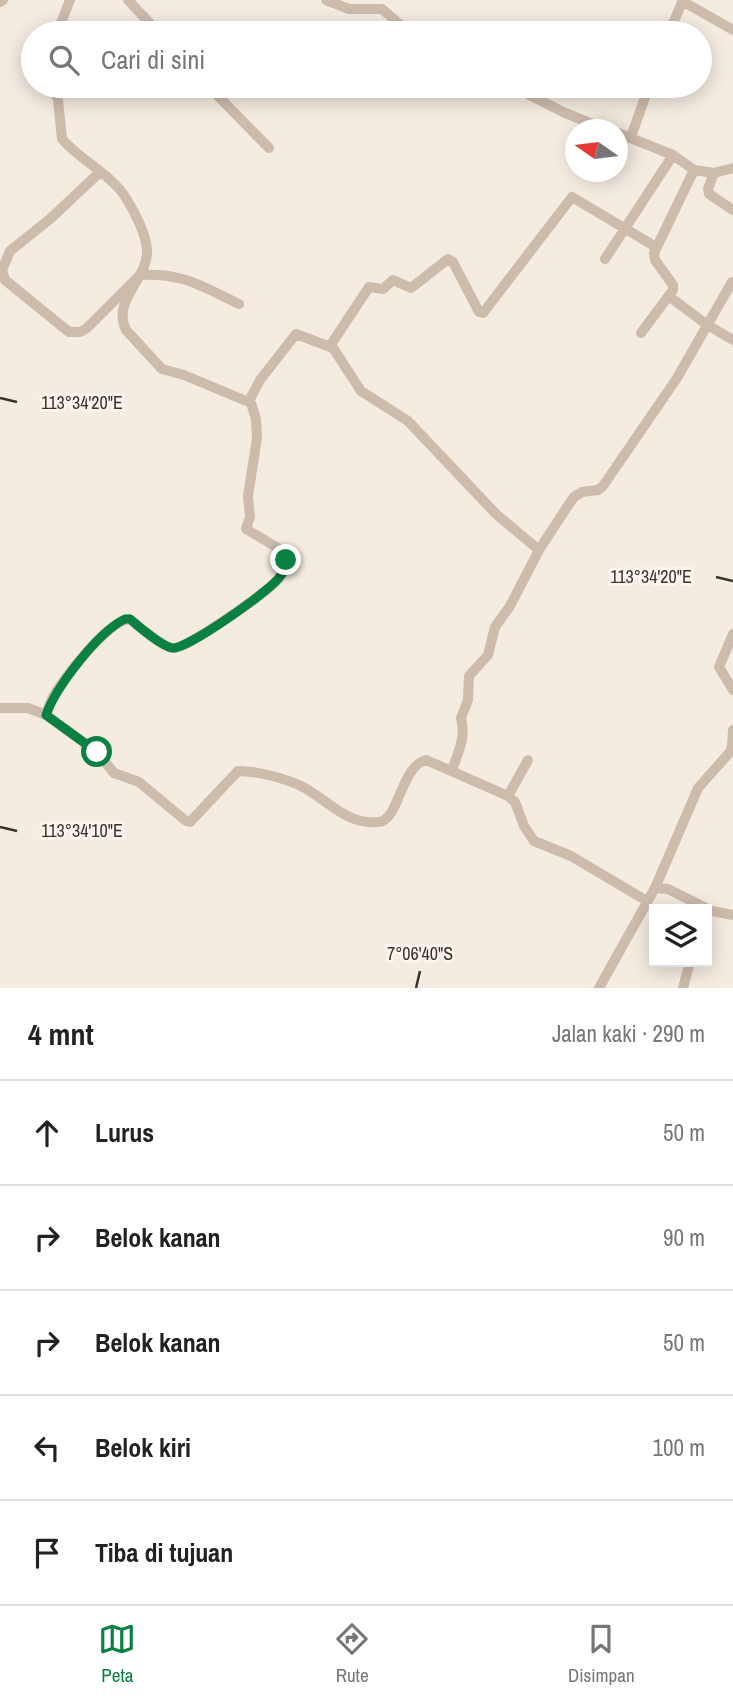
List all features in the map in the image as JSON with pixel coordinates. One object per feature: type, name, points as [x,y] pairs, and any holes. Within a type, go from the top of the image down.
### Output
[{"type":"street","points":[[62,21],[70,0]]},
{"type":"street","points":[[128,0],[148,21]]},
{"type":"street","points":[[326,0],[349,9],[382,9],[396,21]]},
{"type":"street","points":[[674,21],[682,1],[733,30]]},
{"type":"street","points":[[46,715],[51,699],[60,686],[92,647],[121,621],[130,619],[173,649],[218,624],[271,587],[281,576],[286,560],[283,551],[246,529],[250,517],[248,496],[257,438],[256,419],[249,401],[162,369],[126,330],[122,322],[123,306],[140,275],[147,247],[126,197],[62,139],[57,98]]},
{"type":"street","points":[[220,98],[269,148]]},
{"type":"street","points":[[536,98],[580,119]]},
{"type":"street","points":[[631,137],[645,98]]},
{"type":"street","points":[[628,136],[673,155],[694,170],[714,173],[733,168]]},
{"type":"street","points":[[605,259],[673,155]]},
{"type":"street","points":[[641,333],[670,297],[673,285],[655,260],[656,247],[694,170]]},
{"type":"street","points":[[100,172],[50,219],[10,251],[2,276],[66,330],[80,332],[107,310],[140,275],[184,278],[239,304]]},
{"type":"street","points":[[714,173],[708,189],[709,194],[733,210]]},
{"type":"street","points":[[330,346],[369,287],[383,289],[393,280],[411,288],[449,259],[479,312],[483,313],[569,198],[575,197],[656,247]]},
{"type":"street","points":[[452,770],[464,736],[465,727],[461,718],[468,699],[469,676],[488,655],[495,627],[510,606],[539,550],[574,497],[603,486],[677,378],[732,282]]},
{"type":"street","points":[[670,297],[733,340]]},
{"type":"street","points":[[249,401],[260,380],[296,334],[330,346],[361,391],[408,421],[496,514],[539,550]]},
{"type":"street","points":[[733,634],[719,667],[733,690]]},
{"type":"street","points":[[0,708],[28,708],[46,715],[97,752],[114,773],[139,782],[190,822],[237,771],[300,785],[343,815],[363,821],[380,822],[386,820],[413,768],[419,761],[426,760],[508,796],[515,803],[524,826],[534,841],[571,856],[648,901]]},
{"type":"street","points":[[599,988],[655,888],[685,822],[693,796],[730,752],[733,730]]},
{"type":"street","points":[[508,796],[528,760]]},
{"type":"street","points":[[655,888],[668,889],[698,904]]},
{"type":"street","points":[[712,911],[733,915]]},
{"type":"street","points":[[683,988],[689,967]]},
{"type":"route","points":[[97,752],[46,715],[51,699],[92,647],[125,619],[130,619],[167,647],[179,647],[271,587],[285,569],[286,560]]}]
